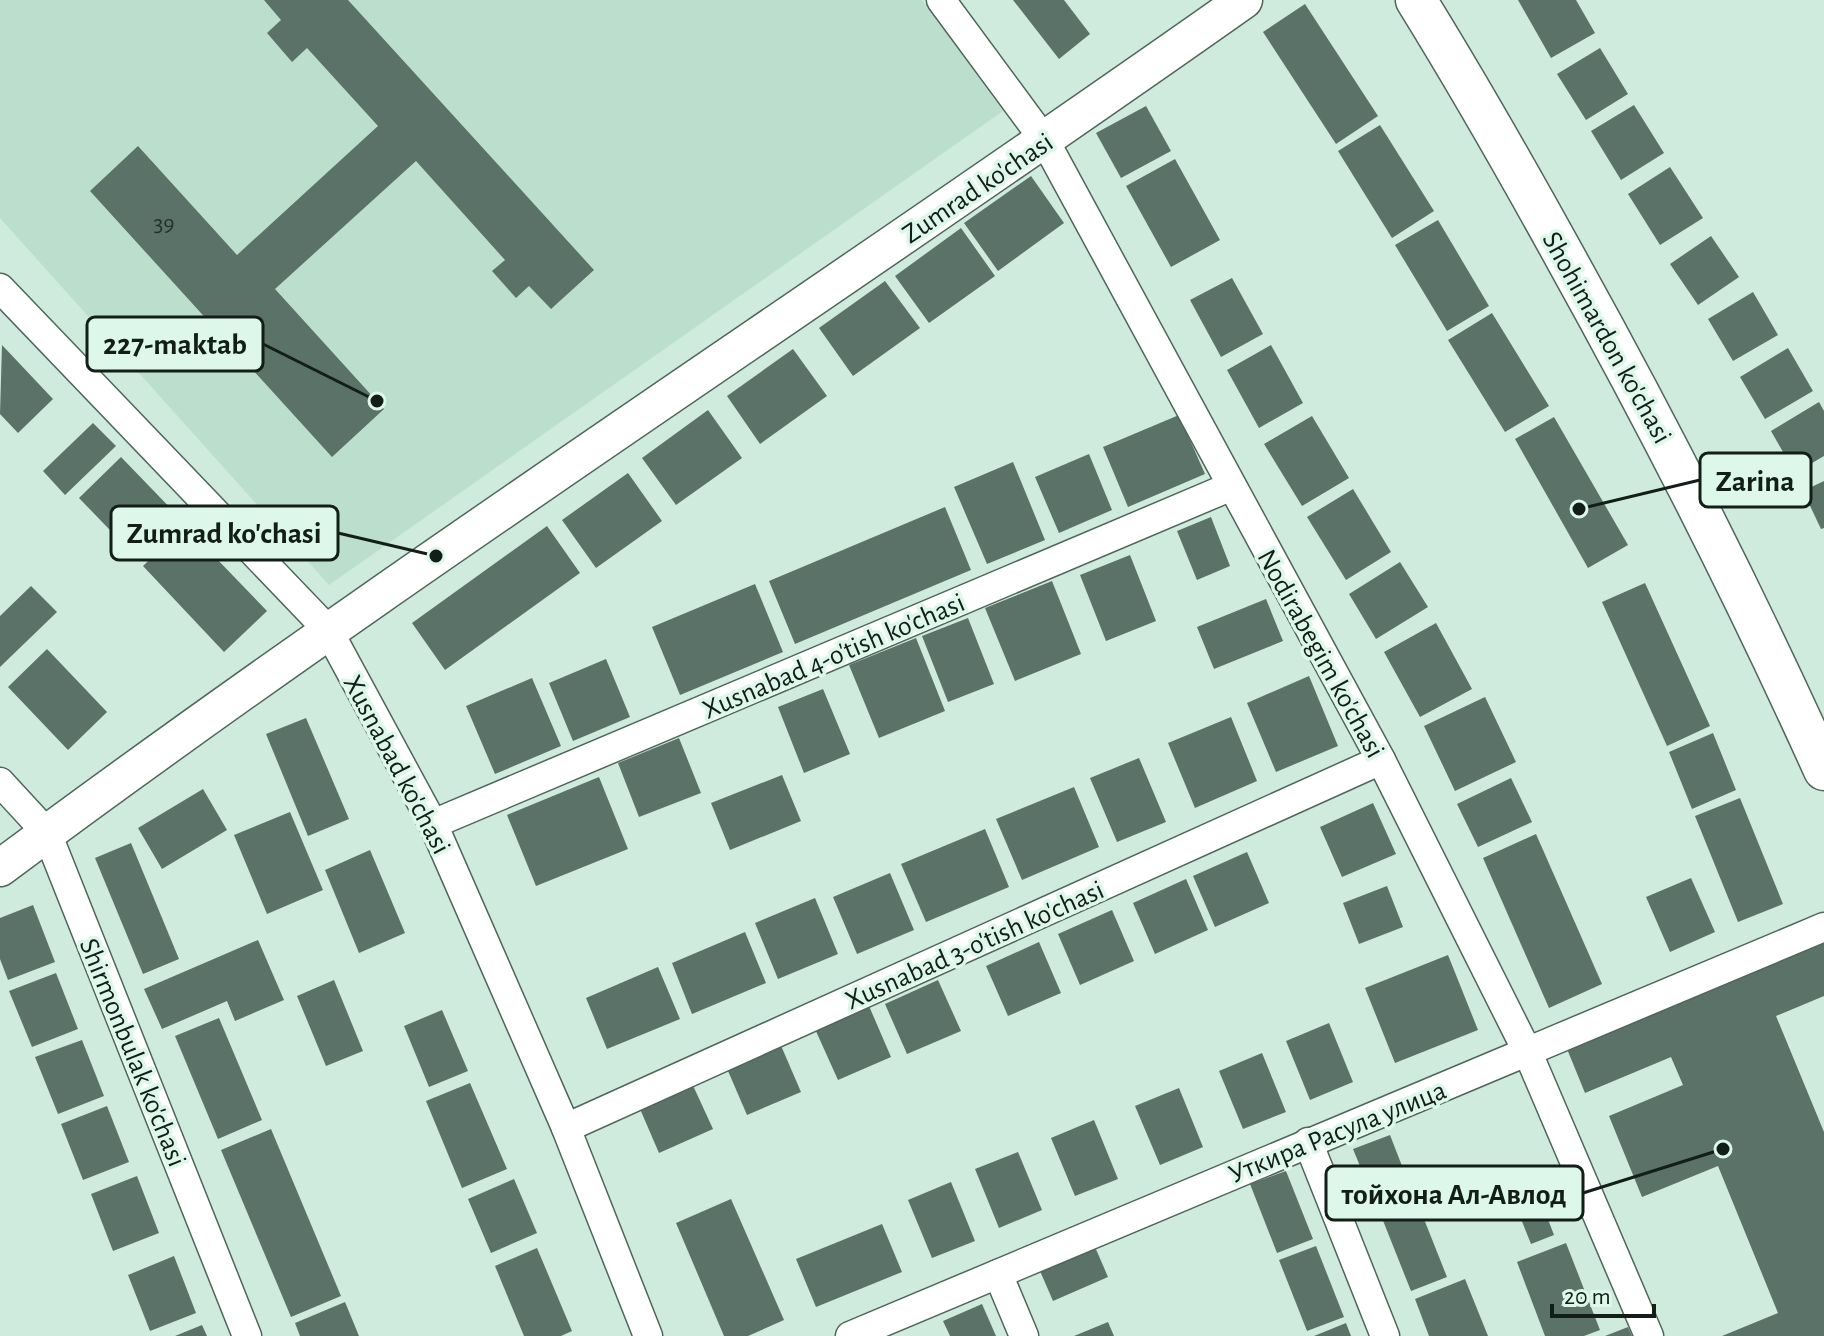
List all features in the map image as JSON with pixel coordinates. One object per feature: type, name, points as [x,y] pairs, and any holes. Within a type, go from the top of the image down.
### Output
[{"type":"main road","name":"Shohimardon ko'chasi","points":[[1416,0],[1456,64],[1635,383],[1718,544],[1824,770]]},
{"type":"street","name":"Nodirabegim ko'chasi","points":[[941,0],[1045,141],[1381,760],[1528,1053],[1649,1336]]},
{"type":"street","name":"Zumrad ko'chasi","points":[[0,868],[328,630],[1045,141],[1244,0]]},
{"type":"street","name":"Xusnabad ko'chasi","points":[[0,288],[328,630],[433,824],[566,1128],[648,1336]]},
{"type":"street","name":"Xusnabad 4-o'tish ko'chasi","points":[[433,824],[1232,486]]},
{"type":"street","name":"Xusnabad 3-o'tish ko'chasi","points":[[566,1128],[1381,760]]},
{"type":"street","name":"Shirmonbulak ko'chasi","points":[[0,782],[47,833],[247,1336]]},
{"type":"street","name":"Уткира Расула улица","points":[[850,1336],[1824,927]]},
{"type":"street","points":[[1308,1142],[1385,1336]]},
{"type":"street","points":[[998,1274],[1024,1336]]},
{"type":"shaded area","points":[[0,0],[922,0],[1003,111],[329,585],[0,218]]},
{"type":"building","points":[[264,0],[348,0],[594,270],[551,309],[529,286],[516,298],[492,271],[505,260],[416,161],[275,289],[384,409],[332,457],[90,191],[138,146],[237,255],[378,126],[307,48],[292,62],[267,33],[281,20]]},
{"type":"building","points":[[1013,0],[1064,0],[1090,34],[1059,59]]},
{"type":"building","points":[[1518,0],[1576,0],[1595,33],[1551,58]]},
{"type":"building","points":[[1305,4],[1378,116],[1336,144],[1263,32]]},
{"type":"building","points":[[1600,48],[1628,94],[1586,120],[1557,74]]},
{"type":"building","points":[[1634,105],[1664,153],[1621,180],[1591,131]]},
{"type":"building","points":[[1146,106],[1171,151],[1121,178],[1096,133]]},
{"type":"building","points":[[1380,125],[1434,211],[1392,238],[1338,151]]},
{"type":"building","points":[[1175,159],[1220,240],[1171,267],[1126,186]]},
{"type":"building","points":[[1670,167],[1703,218],[1660,245],[1628,194]]},
{"type":"building","points":[[1031,176],[1064,223],[998,271],[964,223]]},
{"type":"building","points":[[1438,220],[1489,306],[1447,331],[1395,245]]},
{"type":"building","points":[[961,228],[995,276],[929,323],[895,276]]},
{"type":"building","points":[[1711,236],[1739,277],[1698,305],[1670,264]]},
{"type":"building","points":[[1232,278],[1263,334],[1221,357],[1190,300]]},
{"type":"building","points":[[885,281],[920,328],[853,376],[819,328]]},
{"type":"building","points":[[1753,292],[1778,335],[1733,361],[1708,319]]},
{"type":"building","points":[[1492,313],[1549,406],[1505,432],[1448,340]]},
{"type":"building","points":[[2,345],[53,399],[18,433],[0,414]]},
{"type":"building","points":[[1271,345],[1303,403],[1259,428],[1227,370]]},
{"type":"building","points":[[1788,348],[1813,391],[1765,419],[1740,377]]},
{"type":"building","points":[[793,349],[827,396],[760,444],[727,396]]},
{"type":"building","points":[[1819,402],[1824,411],[1824,456],[1795,473],[1771,431]]},
{"type":"building","points":[[708,410],[742,458],[676,505],[642,458]]},
{"type":"building","points":[[1179,415],[1205,474],[1128,507],[1103,447]]},
{"type":"building","points":[[1312,416],[1349,478],[1302,506],[1264,444]]},
{"type":"building","points":[[1554,417],[1628,545],[1588,568],[1515,439]]},
{"type":"building","points":[[93,423],[116,446],[65,495],[43,471]]},
{"type":"building","points":[[1089,454],[1112,510],[1059,533],[1035,477]]},
{"type":"building","points":[[121,457],[178,516],[136,557],[79,498]]},
{"type":"building","points":[[1013,462],[1045,540],[987,564],[954,487]]},
{"type":"building","points":[[628,473],[662,521],[596,568],[562,520]]},
{"type":"building","points":[[1824,481],[1824,528],[1821,529],[1803,491]]},
{"type":"building","points":[[1353,489],[1391,552],[1346,580],[1307,517]]},
{"type":"building","points":[[945,507],[971,570],[795,644],[769,581]]},
{"type":"building","points":[[1211,517],[1230,566],[1197,580],[1177,531]]},
{"type":"building","points":[[185,526],[267,611],[224,652],[143,566]]},
{"type":"building","points":[[547,526],[580,573],[445,670],[412,623]]},
{"type":"building","points":[[1130,555],[1156,621],[1106,641],[1080,575]]},
{"type":"building","points":[[1400,562],[1428,607],[1376,639],[1349,594]]},
{"type":"building","points":[[1052,581],[1081,654],[1015,681],[985,608]]},
{"type":"building","points":[[1645,583],[1710,726],[1667,746],[1602,602]]},
{"type":"building","points":[[755,584],[783,652],[680,695],[652,627]]},
{"type":"building","points":[[31,586],[57,612],[0,667],[0,616]]},
{"type":"building","points":[[1266,599],[1283,641],[1214,669],[1197,627]]},
{"type":"building","points":[[968,618],[994,684],[948,702],[922,636]]},
{"type":"building","points":[[1436,623],[1472,689],[1420,717],[1384,652]]},
{"type":"building","points":[[916,638],[945,711],[879,738],[849,665]]},
{"type":"building","points":[[47,649],[107,712],[68,750],[8,687]]},
{"type":"building","points":[[606,659],[630,717],[573,741],[549,683]]},
{"type":"building","points":[[1309,676],[1338,746],[1276,772],[1247,703]]},
{"type":"building","points":[[532,678],[561,746],[495,774],[466,706]]},
{"type":"building","points":[[823,689],[850,754],[804,773],[778,707]]},
{"type":"building","points":[[1485,697],[1516,762],[1455,791],[1424,726]]},
{"type":"building","points":[[1231,717],[1257,781],[1195,808],[1168,743]]},
{"type":"building","points":[[306,718],[349,819],[308,836],[266,734]]},
{"type":"building","points":[[1713,733],[1736,790],[1692,809],[1669,752]]},
{"type":"building","points":[[679,738],[701,793],[639,817],[618,763]]},
{"type":"building","points":[[1139,758],[1166,822],[1117,842],[1090,778]]},
{"type":"building","points":[[782,775],[801,821],[730,850],[711,803]]},
{"type":"building","points":[[599,777],[628,849],[536,886],[507,815]]},
{"type":"building","points":[[1511,778],[1532,822],[1478,847],[1457,804]]},
{"type":"building","points":[[1074,787],[1099,847],[1022,880],[996,819]]},
{"type":"building","points":[[203,789],[227,830],[162,869],[138,828]]},
{"type":"building","points":[[1740,798],[1783,904],[1738,922],[1695,816]]},
{"type":"building","points":[[1373,803],[1396,854],[1342,877],[1320,827]]},
{"type":"building","points":[[290,812],[323,890],[267,914],[234,835]]},
{"type":"building","points":[[985,829],[1009,887],[926,922],[901,864]]},
{"type":"building","points":[[1536,834],[1602,984],[1549,1008],[1483,858]]},
{"type":"building","points":[[131,843],[179,959],[143,974],[95,858]]},
{"type":"building","points":[[370,850],[405,933],[359,953],[325,870]]},
{"type":"building","points":[[1247,852],[1269,903],[1215,927],[1193,876]]},
{"type":"building","points":[[890,873],[914,930],[857,954],[833,897]]},
{"type":"building","points":[[1691,878],[1715,932],[1670,952],[1646,897]]},
{"type":"building","points":[[1186,879],[1208,930],[1155,954],[1133,903]]},
{"type":"building","points":[[1387,886],[1403,927],[1359,944],[1343,903]]},
{"type":"building","points":[[815,898],[838,954],[778,979],[755,923]]},
{"type":"building","points":[[33,905],[55,962],[8,980],[0,959],[0,918]]},
{"type":"building","points":[[1112,910],[1134,961],[1080,985],[1058,934]]},
{"type":"building","points":[[745,932],[766,983],[692,1014],[672,963]]},
{"type":"building","points":[[1824,937],[1824,996],[1776,1016],[1824,1132],[1824,1336],[1722,1336],[1778,1313],[1718,1166],[1642,1197],[1609,1116],[1683,1085],[1671,1057],[1585,1093],[1565,1044]]},
{"type":"building","points":[[258,940],[284,1000],[235,1021],[227,1001],[162,1029],[144,989]]},
{"type":"building","points":[[1039,942],[1061,993],[1008,1016],[986,966]]},
{"type":"building","points":[[1448,955],[1478,1030],[1395,1063],[1365,988]]},
{"type":"building","points":[[658,967],[680,1019],[607,1049],[586,998]]},
{"type":"building","points":[[56,973],[78,1029],[32,1047],[9,991]]},
{"type":"building","points":[[334,980],[363,1051],[326,1066],[297,996]]},
{"type":"building","points":[[938,980],[961,1031],[907,1054],[885,1004]]},
{"type":"building","points":[[869,1006],[891,1057],[838,1080],[815,1029]]},
{"type":"building","points":[[442,1010],[468,1071],[429,1087],[404,1026]]},
{"type":"building","points":[[219,1018],[262,1120],[218,1139],[175,1036]]},
{"type":"building","points":[[1329,1023],[1353,1082],[1310,1100],[1286,1041]]},
{"type":"building","points":[[82,1040],[104,1096],[58,1114],[35,1057]]},
{"type":"building","points":[[779,1041],[801,1092],[747,1115],[725,1064]]},
{"type":"building","points":[[1262,1053],[1286,1112],[1243,1129],[1219,1071]]},
{"type":"building","points":[[690,1079],[713,1129],[659,1153],[637,1102]]},
{"type":"building","points":[[470,1083],[507,1169],[462,1188],[426,1101]]},
{"type":"building","points":[[1179,1088],[1203,1147],[1160,1165],[1135,1106]]},
{"type":"building","points":[[107,1106],[129,1162],[83,1180],[61,1124]]},
{"type":"building","points":[[1094,1120],[1118,1179],[1075,1196],[1051,1138]]},
{"type":"building","points":[[271,1129],[341,1296],[291,1317],[221,1150]]},
{"type":"building","points":[[1390,1135],[1409,1184],[1373,1198],[1353,1149]]},
{"type":"building","points":[[1018,1152],[1042,1210],[999,1228],[975,1169]]},
{"type":"building","points":[[1529,1170],[1554,1235],[1531,1244],[1505,1179]]},
{"type":"building","points":[[1286,1171],[1313,1239],[1277,1253],[1250,1184]]},
{"type":"building","points":[[137,1176],[159,1233],[113,1251],[91,1194]]},
{"type":"building","points":[[514,1179],[537,1233],[491,1253],[468,1199]]},
{"type":"building","points":[[951,1182],[975,1241],[932,1258],[908,1200]]},
{"type":"building","points":[[1414,1194],[1447,1277],[1411,1291],[1378,1208]]},
{"type":"building","points":[[731,1199],[784,1320],[748,1336],[724,1336],[676,1223]]},
{"type":"building","points":[[882,1224],[902,1272],[816,1307],[796,1259]]},
{"type":"building","points":[[1092,1240],[1108,1277],[1053,1301],[1037,1264]]},
{"type":"building","points":[[1566,1243],[1600,1330],[1584,1336],[1545,1336],[1517,1262]]},
{"type":"building","points":[[1316,1246],[1344,1317],[1307,1331],[1279,1260]]},
{"type":"building","points":[[537,1248],[572,1331],[561,1336],[524,1336],[495,1266]]},
{"type":"building","points":[[174,1256],[196,1313],[150,1331],[128,1275]]},
{"type":"building","points":[[1465,1279],[1488,1336],[1429,1336],[1415,1299]]},
{"type":"building","points":[[345,1302],[359,1336],[300,1336],[295,1323]]},
{"type":"building","points":[[982,1304],[996,1336],[950,1336],[943,1321]]},
{"type":"building","points":[[1108,1322],[1114,1336],[1074,1336]]},
{"type":"building","points":[[1346,1323],[1351,1336],[1314,1336]]},
{"type":"building","points":[[202,1325],[207,1336],[175,1336]]},
{"type":"building","points":[[1628,1327],[1632,1336],[1605,1336]]},
{"type":"place","name":"227-maktab","points":[[377,401]]},
{"type":"place","name":"Zarina","points":[[1579,509]]},
{"type":"place","name":"Zumrad ko'chasi","points":[[436,556]]},
{"type":"place","name":"тойхона Ал-Авлод","points":[[1723,1149]]}]
